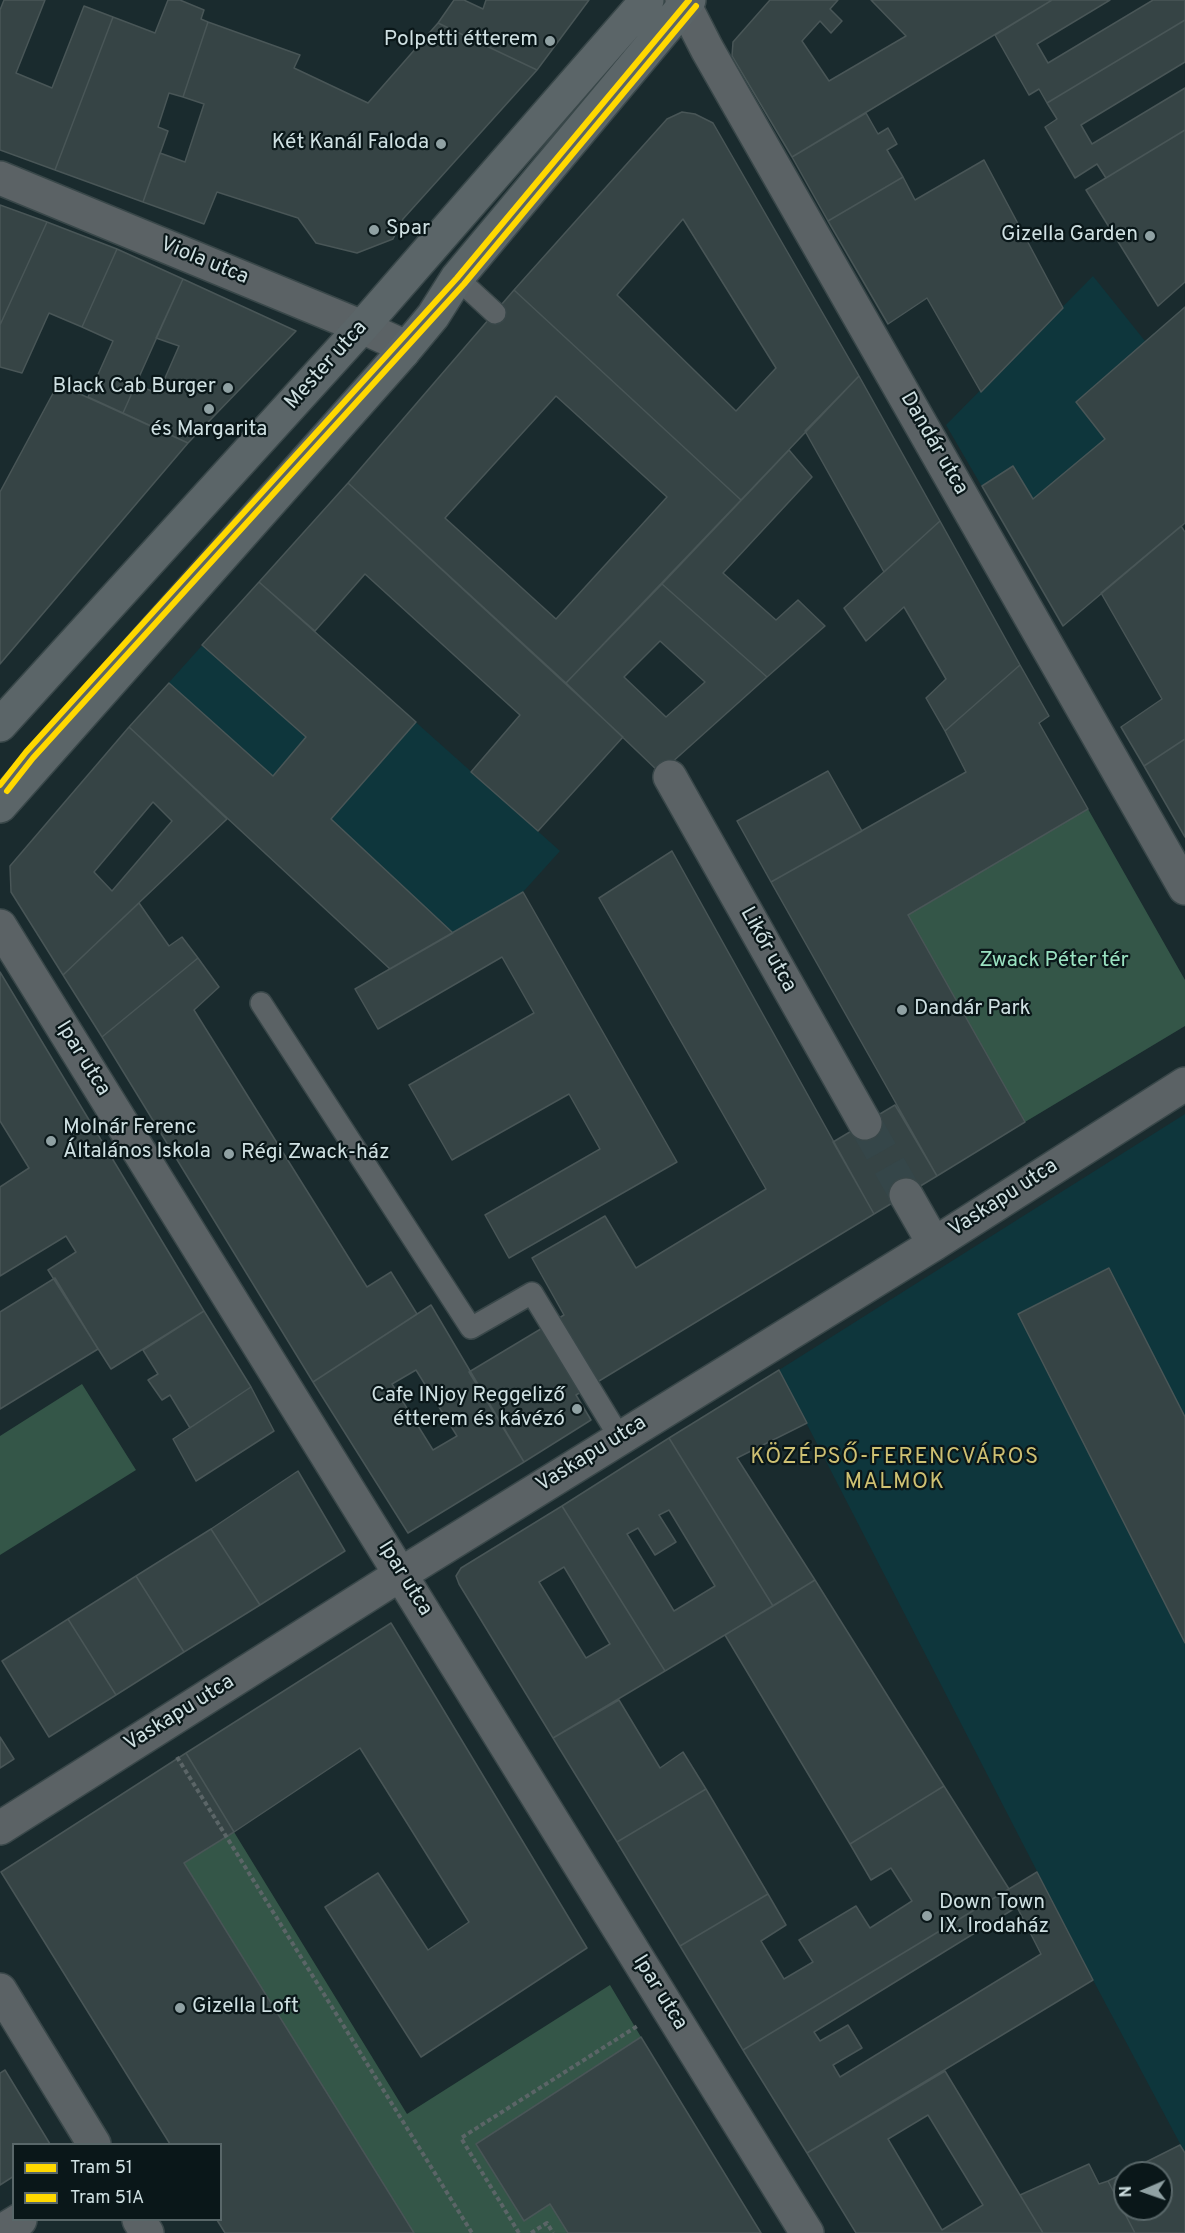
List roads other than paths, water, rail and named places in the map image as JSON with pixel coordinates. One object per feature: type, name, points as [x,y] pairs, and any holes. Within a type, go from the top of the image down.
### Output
[{"type":"street","name":"Mester utca","points":[[0,725],[362,327],[647,0]]},
{"type":"street","points":[[0,806],[434,316],[457,278],[685,1]]},
{"type":"street","name":"Dandár utca","points":[[685,1],[713,59],[1185,888]]},
{"type":"street","name":"Viola utca","points":[[0,178],[362,327],[397,343],[403,352]]},
{"type":"street","name":"Likőr utca","points":[[670,777],[865,1123]]},
{"type":"street","name":"Ipar utca","points":[[0,926],[807,2233]]},
{"type":"street","name":"Vaskapu utca","points":[[0,1828],[401,1574],[934,1244],[1185,1084]]},
{"type":"street","points":[[906,1195],[934,1244]]},
{"type":"street","points":[[0,1990],[93,2143]]},
{"type":"street","points":[[0,2232],[18,2221]]},
{"type":"lane","points":[[457,278],[495,313]]},
{"type":"lane","points":[[261,1003],[471,1328],[532,1293],[620,1438]]},
{"type":"tunnel","points":[[865,1123],[906,1195]]},
{"type":"tram line","name":"51","points":[[0,785],[26,752],[457,278],[689,0]]},
{"type":"tram line","name":"51A","points":[[7,791],[33,758],[464,284],[696,6]]},
{"type":"place","name":"Polpetti étterem","points":[[550,41]]},
{"type":"place","name":"Két Kanál Faloda","points":[[441,144]]},
{"type":"place","name":"Spar","points":[[374,230]]},
{"type":"place","name":"Gizella Garden","points":[[1150,236]]},
{"type":"place","name":"Black Cab Burger","points":[[228,388]]},
{"type":"place","name":"és Margarita","points":[[209,409]]},
{"type":"place","name":"Dandár Park","points":[[902,1010]]},
{"type":"place","name":"Molnár Ferenc Általános Iskola","points":[[51,1141]]},
{"type":"place","name":"Régi Zwack-ház","points":[[229,1154]]},
{"type":"place","name":"Cafe INjoy Reggeliző étterem és kávézó","points":[[577,1409]]},
{"type":"place","name":"Down Town IX. Irodaház","points":[[927,1916]]},
{"type":"place","name":"Gizella Loft","points":[[180,2008]]},
{"type":"district","name":"KÖZÉPSŐ-FERENCVÁROS MALMOK","points":[[895,1472]]},
{"type":"park label","name":"Zwack Péter tér","points":[[1054,962]]}]
